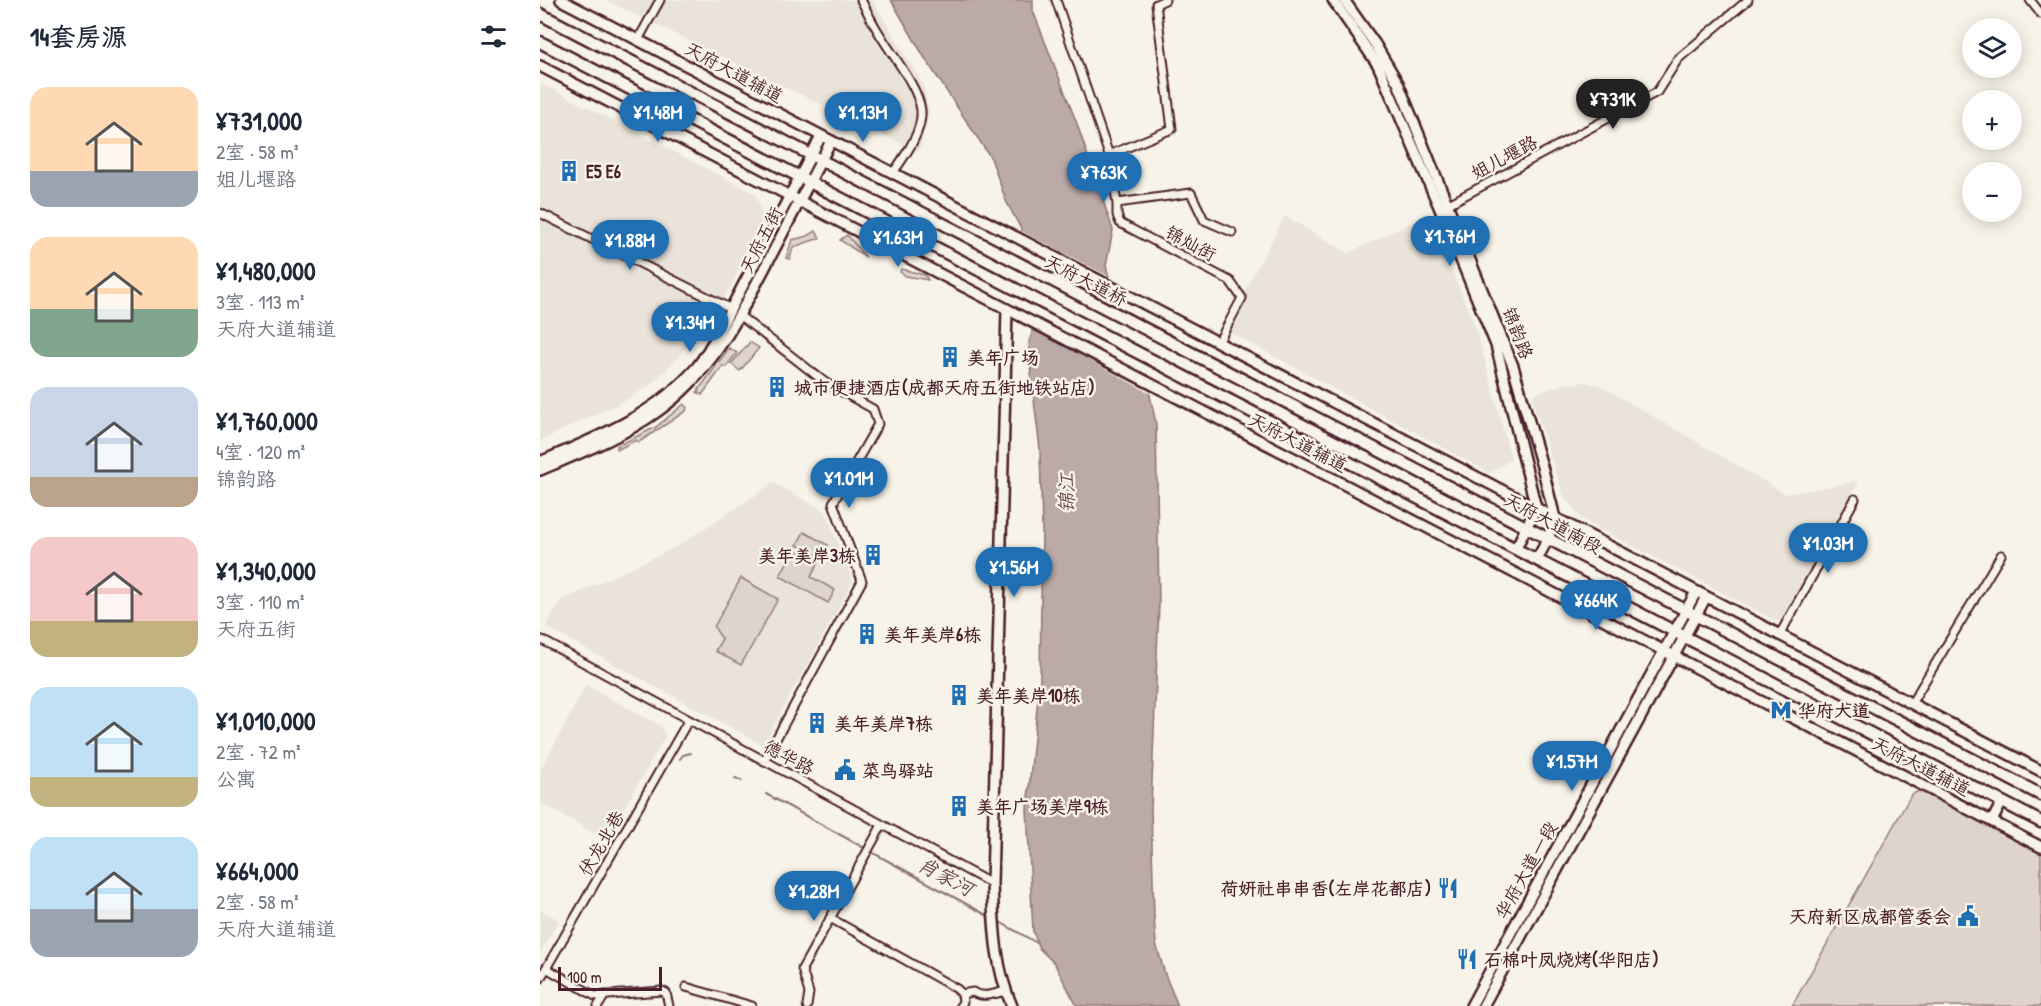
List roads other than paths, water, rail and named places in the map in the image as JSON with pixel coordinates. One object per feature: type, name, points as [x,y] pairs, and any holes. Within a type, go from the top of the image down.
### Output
[{"type":"main road","name":"天府大道桥","points":[[540,14],[1146,329]]},
{"type":"main road","points":[[540,42],[2041,822]]},
{"type":"main road","name":"天府大道南段","points":[[1146,329],[2041,795]]},
{"type":"street","name":"天府大道辅道","points":[[561,0],[2041,771]]},
{"type":"street","points":[[638,40],[660,0]]},
{"type":"street","points":[[861,0],[901,67],[915,93],[921,111],[912,144],[893,173]]},
{"type":"street","name":"锦灿街","points":[[1056,0],[1109,155],[1120,223],[1230,281],[1242,298],[1218,343]]},
{"type":"street","points":[[1109,155],[1172,129],[1156,4],[1165,0]]},
{"type":"street","name":"锦韵路","points":[[1333,0],[1378,65],[1445,206],[1514,366],[1555,518]]},
{"type":"street","name":"锦韵路","points":[[1344,0],[1376,44],[1398,83],[1445,206],[1496,345],[1536,508]]},
{"type":"street","name":"姐儿堰路","points":[[1445,206],[1657,92],[1678,59],[1748,0]]},
{"type":"street","points":[[2030,0],[2041,14]]},
{"type":"street","name":"天府大道辅道","points":[[540,66],[2041,847]]},
{"type":"street","name":"天府五街","points":[[816,158],[821,136]]},
{"type":"street","name":"天府五街","points":[[540,462],[612,431],[633,419],[669,393],[696,368],[714,341],[789,196],[804,180],[816,158],[831,141]]},
{"type":"street","name":"天府五街","points":[[540,471],[603,442],[664,407],[703,371],[740,316],[799,201],[804,180]]},
{"type":"street","points":[[1117,203],[1191,193],[1204,220],[1232,232]]},
{"type":"street","points":[[540,213],[731,309]]},
{"type":"street","points":[[1007,310],[992,884],[996,949],[1012,1006]]},
{"type":"street","points":[[740,316],[826,383],[873,409],[878,424],[833,503],[862,581],[764,761]]},
{"type":"street","points":[[1779,636],[1855,499]]},
{"type":"street","points":[[1516,548],[1536,508]]},
{"type":"street","points":[[1537,559],[1555,518]]},
{"type":"street","points":[[1911,704],[2001,555]]},
{"type":"street","points":[[1483,1006],[1674,656],[1679,633],[1701,594]]},
{"type":"street","name":"华府大道一段","points":[[1471,1006],[1664,651],[1679,633]]},
{"type":"street","name":"德华路","points":[[540,639],[992,884]]},
{"type":"street","name":"伏龙北巷","points":[[540,979],[688,721]]},
{"type":"street","points":[[1992,821],[2002,802]]},
{"type":"street","points":[[807,1006],[809,993],[802,969],[882,825]]},
{"type":"street","points":[[830,918],[957,988],[962,994],[963,1002],[960,1006]]},
{"type":"street","points":[[546,968],[595,996],[662,991],[666,993],[669,1006]]},
{"type":"street","points":[[686,987],[752,1006]]},
{"type":"street","points":[[962,994],[973,992],[979,996],[1006,991]]},
{"type":"street","points":[[599,1005],[605,995]]},
{"type":"street","points":[[595,996],[599,1005]]},
{"type":"water","name":"锦江","points":[[891,0],[1033,0],[1033,11],[1076,121],[1113,230],[1106,266],[1124,332],[1148,386],[1156,424],[1159,603],[1151,808],[1154,917],[1156,944],[1178,1006],[1077,1006],[1054,963],[1039,948],[1033,931],[1027,808],[1040,678],[1042,529],[1040,449],[1029,341],[1032,334],[1029,283],[1021,229],[1006,201],[991,158],[926,60]]},
{"type":"waterway","name":"肖家河","points":[[680,759],[683,755],[691,753]]},
{"type":"waterway","name":"肖家河","points":[[735,778],[742,781]]},
{"type":"waterway","name":"肖家河","points":[[766,794],[990,917]]},
{"type":"waterway","name":"肖家河","points":[[998,921],[1037,943]]},
{"type":"place","name":"E5 E6","points":[[569,171]]},
{"type":"place","name":"美年广场","points":[[950,357]]},
{"type":"place","name":"城市便捷酒店(成都天府五街地铁站店)","points":[[777,387]]},
{"type":"place","name":"美年美岸3栋","points":[[873,555]]},
{"type":"place","name":"美年美岸6栋","points":[[867,634]]},
{"type":"place","name":"美年美岸10栋","points":[[959,695]]},
{"type":"place","name":"华府大道","points":[[1781,710]]},
{"type":"place","name":"美年美岸7栋","points":[[817,723]]},
{"type":"place","name":"菜鸟驿站","points":[[845,770]]},
{"type":"place","name":"美年广场美岸9栋","points":[[959,806]]},
{"type":"place","name":"荷妍社串串香(左岸花都店)","points":[[1448,888]]},
{"type":"place","name":"天府新区成都管委会","points":[[1968,916]]},
{"type":"place","name":"石棉叶凤烧烤(华阳店)","points":[[1467,959]]}]
